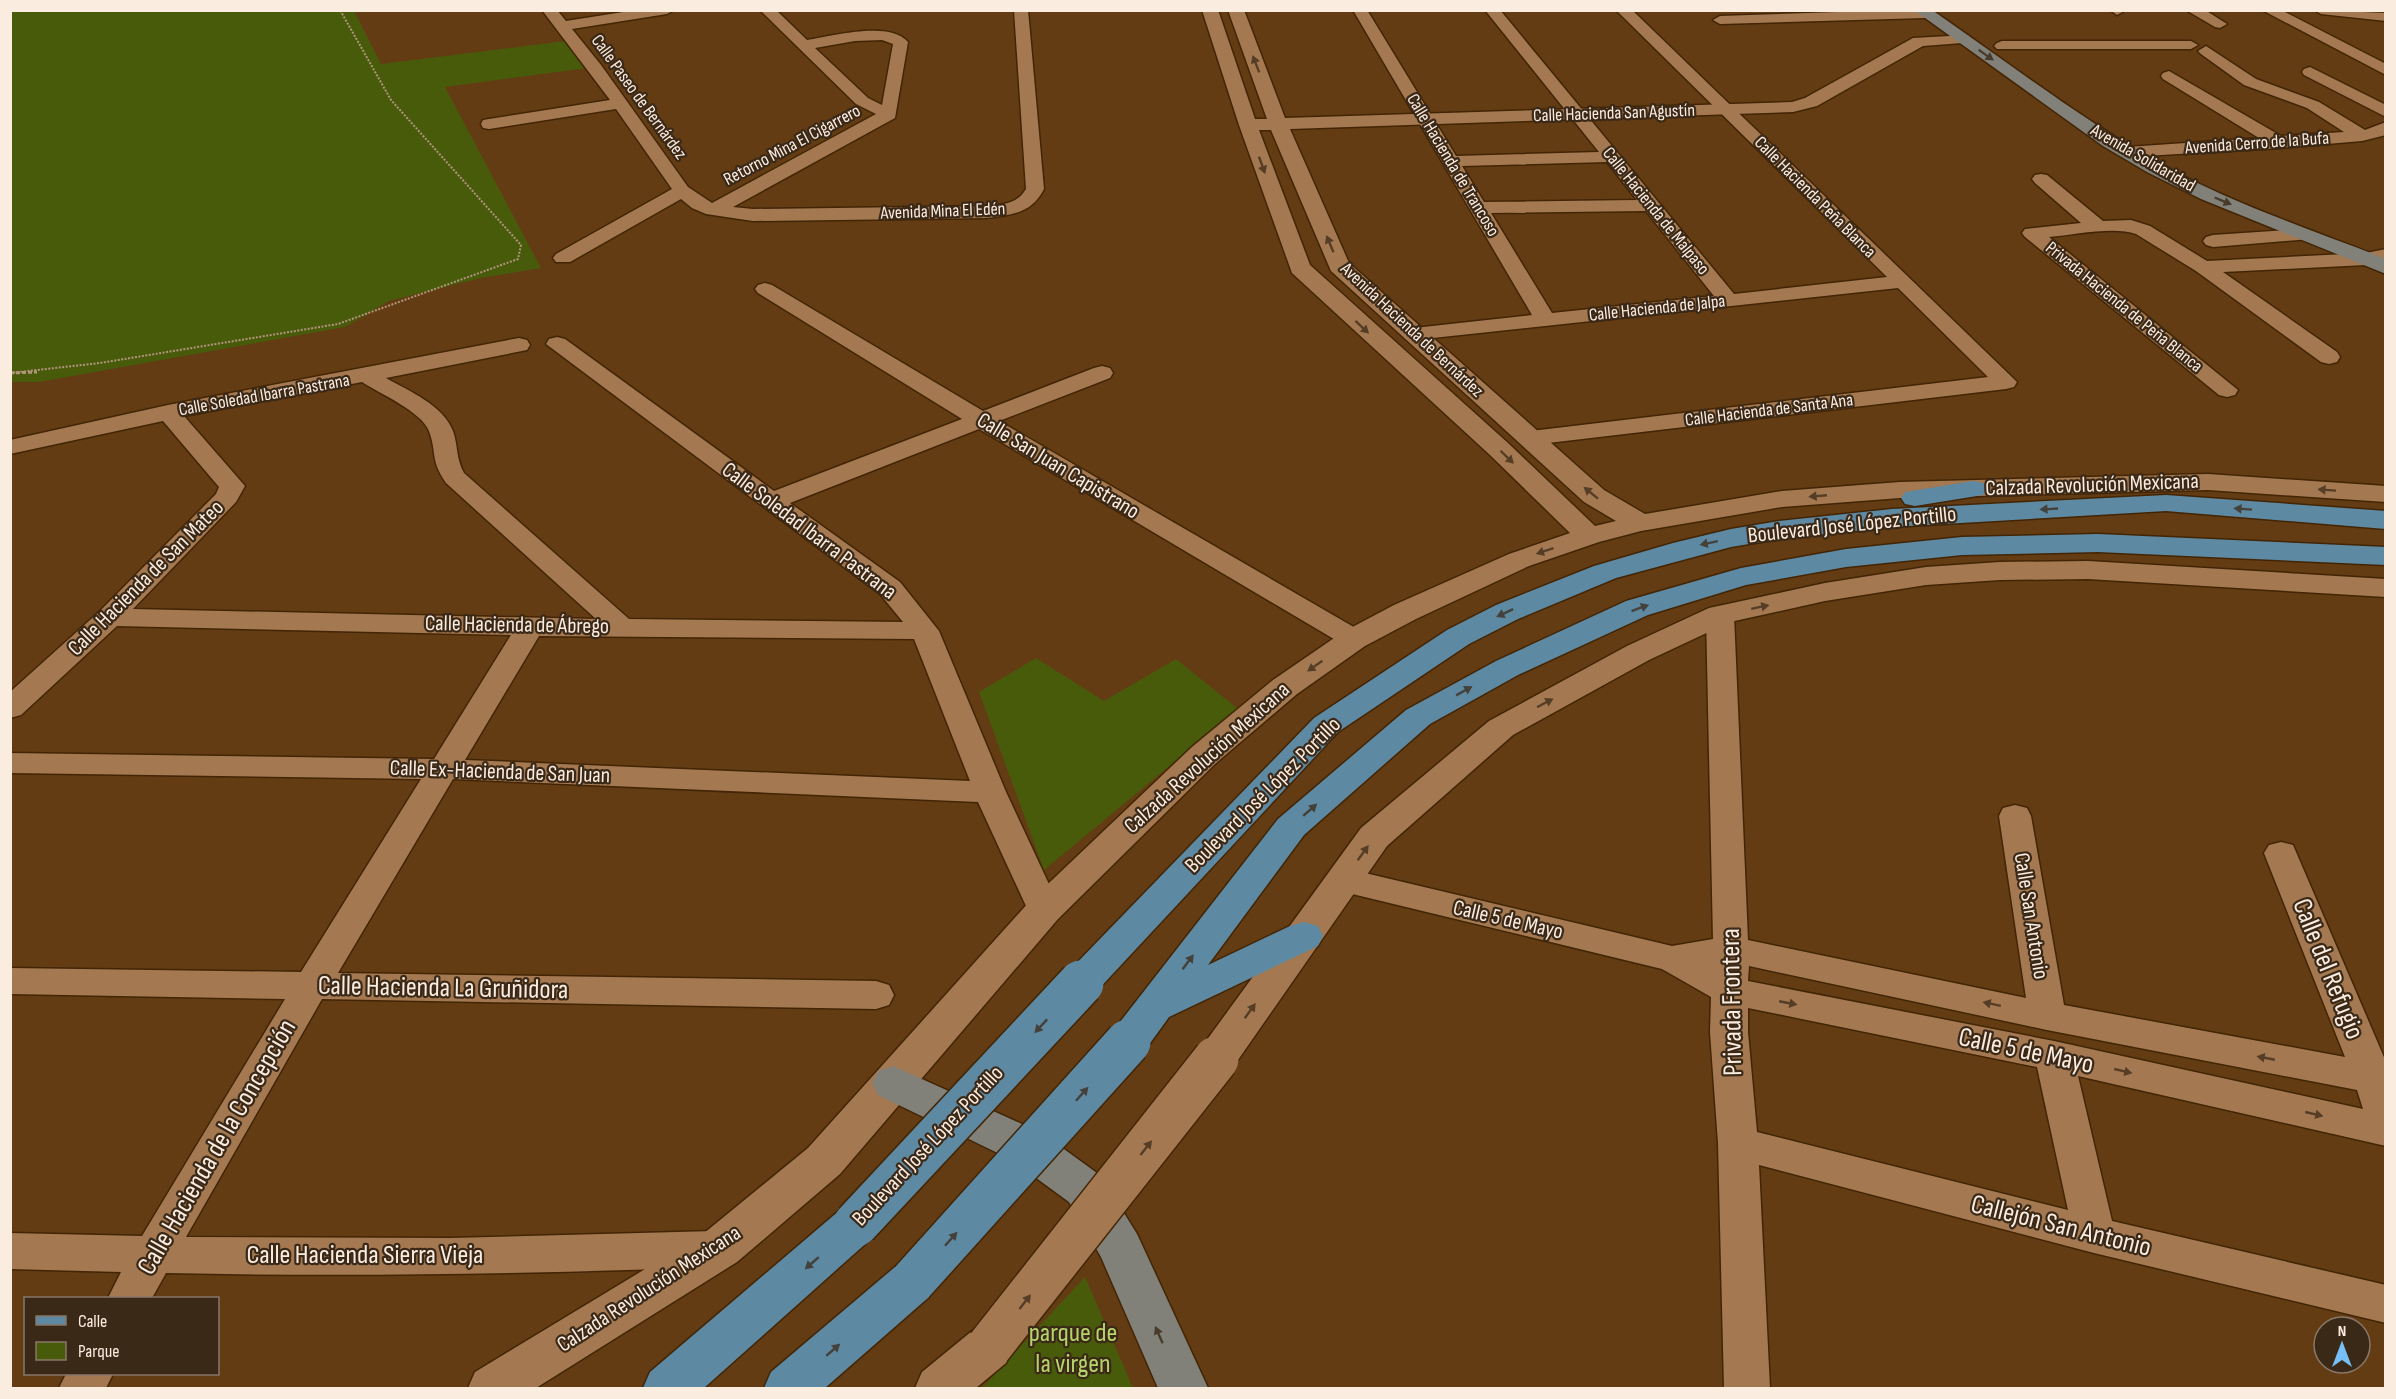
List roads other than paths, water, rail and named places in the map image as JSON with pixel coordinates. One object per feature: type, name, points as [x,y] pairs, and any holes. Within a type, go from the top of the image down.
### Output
[{"type":"main road","points":[[1949,10],[2068,90]]},
{"type":"main road","name":"Avenida Solidaridad","points":[[1923,12],[2127,152],[2208,195],[2302,235],[2376,257],[2385,267]]},
{"type":"main road","name":"Avenida Solidaridad","points":[[2134,134],[2159,150],[2233,189],[2385,250]]},
{"type":"main road","points":[[1779,530],[1891,502],[1972,489]]},
{"type":"main road","name":"Boulevard José López Portillo","points":[[669,1389],[856,1224],[1326,725],[1404,671],[1478,627],[1605,572],[1683,549],[1779,530],[1892,518],[2166,503],[2385,520]]},
{"type":"main road","name":"Boulevard José López Portillo","points":[[789,1389],[912,1282],[1128,1042],[1291,827],[1418,717],[1507,668],[1637,608],[1741,577],[1846,558],[1962,546],[2098,543],[2385,556]]},
{"type":"main road","points":[[1153,1008],[1304,936]]},
{"type":"main road","points":[[893,1083],[1026,1146],[1085,1190],[1120,1248],[1183,1389]]},
{"type":"street","name":"Calle Paseo de Bernárdez","points":[[549,10],[621,103],[682,191],[706,207]]},
{"type":"street","points":[[563,26],[667,10]]},
{"type":"street","name":"Retorno Mina El Cigarrero","points":[[767,10],[862,101],[890,114]]},
{"type":"street","name":"Avenida Mina El Edén","points":[[706,207],[753,215],[987,212],[1018,209],[1031,198],[1035,189],[1021,10]]},
{"type":"street","name":"Avenida Hacienda de Bernárdez","points":[[1210,10],[1248,125],[1300,268],[1499,449],[1589,536]]},
{"type":"street","name":"Avenida Hacienda de Bernárdez","points":[[1236,10],[1278,124],[1339,266],[1594,496],[1641,523]]},
{"type":"street","name":"Calle Hacienda de Trancoso","points":[[1360,10],[1545,319]]},
{"type":"street","name":"Calle Hacienda de Malpaso","points":[[1492,10],[1729,301]]},
{"type":"street","name":"Calle Hacienda Peña Blanca","points":[[1623,10],[1900,282],[2006,382]]},
{"type":"street","points":[[2193,10],[2220,24]]},
{"type":"street","points":[[2269,10],[2385,70]]},
{"type":"street","points":[[2326,11],[2369,13],[2385,17]]},
{"type":"street","points":[[2326,11],[2375,32]]},
{"type":"street","points":[[1720,20],[1779,14],[1923,12]]},
{"type":"street","name":"Retorno Mina El Cigarrero","points":[[803,45],[871,36],[895,37],[901,42],[890,114]]},
{"type":"street","name":"Calle Hacienda San Agustín","points":[[1248,125],[1793,107],[1811,102],[1919,41],[1962,38]]},
{"type":"street","points":[[2002,46],[2199,48],[2250,82],[2313,105],[2362,136]]},
{"type":"street","points":[[2310,72],[2385,112]]},
{"type":"street","points":[[2169,76],[2280,143]]},
{"type":"street","points":[[489,124],[621,103]]},
{"type":"street","name":"Retorno Mina El Cigarrero","points":[[706,207],[890,114]]},
{"type":"street","name":"Avenida Cerro de la Bufa","points":[[2127,152],[2362,136],[2379,132],[2385,126]]},
{"type":"street","points":[[1450,161],[1611,157]]},
{"type":"street","points":[[2041,179],[2098,227]]},
{"type":"street","points":[[563,258],[682,191]]},
{"type":"street","points":[[1479,208],[1652,205]]},
{"type":"street","name":"Privada Hacienda de Peña Blanca","points":[[2227,390],[2032,233],[2131,226],[2143,230],[2203,267],[2328,357]]},
{"type":"street","points":[[2213,241],[2302,235]]},
{"type":"street","points":[[2203,267],[2376,257]]},
{"type":"street","name":"Calle Hacienda de Jalpa","points":[[1414,334],[1900,282]]},
{"type":"street","name":"Calle San Juan Capistrano","points":[[765,289],[981,420],[1354,639]]},
{"type":"street","name":"Calle Soledad Ibarra Pastrana","points":[[557,344],[890,588],[925,631],[990,792],[1044,910]]},
{"type":"street","name":"Calle Soledad Ibarra Pastrana","points":[[10,447],[168,412],[367,376],[519,345]]},
{"type":"street","points":[[771,501],[1102,373]]},
{"type":"street","points":[[367,376],[431,416],[440,429],[447,468],[455,478],[620,626]]},
{"type":"street","name":"Calle Hacienda de Santa Ana","points":[[1531,438],[2006,382]]},
{"type":"street","name":"Calle Hacienda de San Mateo","points":[[10,709],[110,617],[227,498],[232,486],[168,412]]},
{"type":"street","name":"Calzada Revolución Mexicana","points":[[493,1389],[720,1248],[824,1161],[1044,910],[1204,755],[1285,687],[1354,639],[1405,612],[1519,560],[1589,536],[1641,523],[1782,499],[1900,490],[2208,482],[2385,494]]},
{"type":"street","points":[[940,1389],[988,1347],[1216,1059],[1374,837],[1501,728],[1638,653],[1720,615],[1825,592],[1926,576],[2000,571],[2088,570],[2385,588]]},
{"type":"street","name":"Privada Frontera","points":[[1720,615],[1731,949],[1729,1032],[1738,1143],[1747,1389]]},
{"type":"street","name":"Calle Hacienda de Ábrego","points":[[110,617],[530,627],[620,626],[925,631]]},
{"type":"street","name":"Calle Hacienda de la Concepción","points":[[131,1297],[153,1255],[312,985],[530,627]]},
{"type":"street","name":"Calle Ex-Hacienda de San Juan","points":[[10,764],[443,769],[990,792]]},
{"type":"street","name":"Calle San Antonio","points":[[2015,816],[2047,1016]]},
{"type":"street","name":"Calle del Refugio","points":[[2281,853],[2379,1079],[2385,1119]]},
{"type":"street","name":"Calle 5 de Mayo","points":[[1344,880],[1672,959],[1731,991],[2054,1056],[2385,1130]]},
{"type":"street","name":"Calle 5 de Mayo","points":[[1672,959],[1731,949],[2047,1016],[2379,1079]]},
{"type":"street","name":"Calle Hacienda La Gruñidora","points":[[10,981],[876,995]]},
{"type":"street","points":[[2054,1056],[2094,1235]]},
{"type":"street","name":"Callejón San Antonio","points":[[1738,1143],[2094,1235],[2385,1304]]},
{"type":"street","name":"Calle Hacienda Sierra Vieja","points":[[10,1251],[153,1255],[594,1254],[720,1248]]},
{"type":"street","points":[[82,1389],[89,1375]]},
{"type":"park label","name":"parque de la virgen","points":[[1073,1348]]}]
